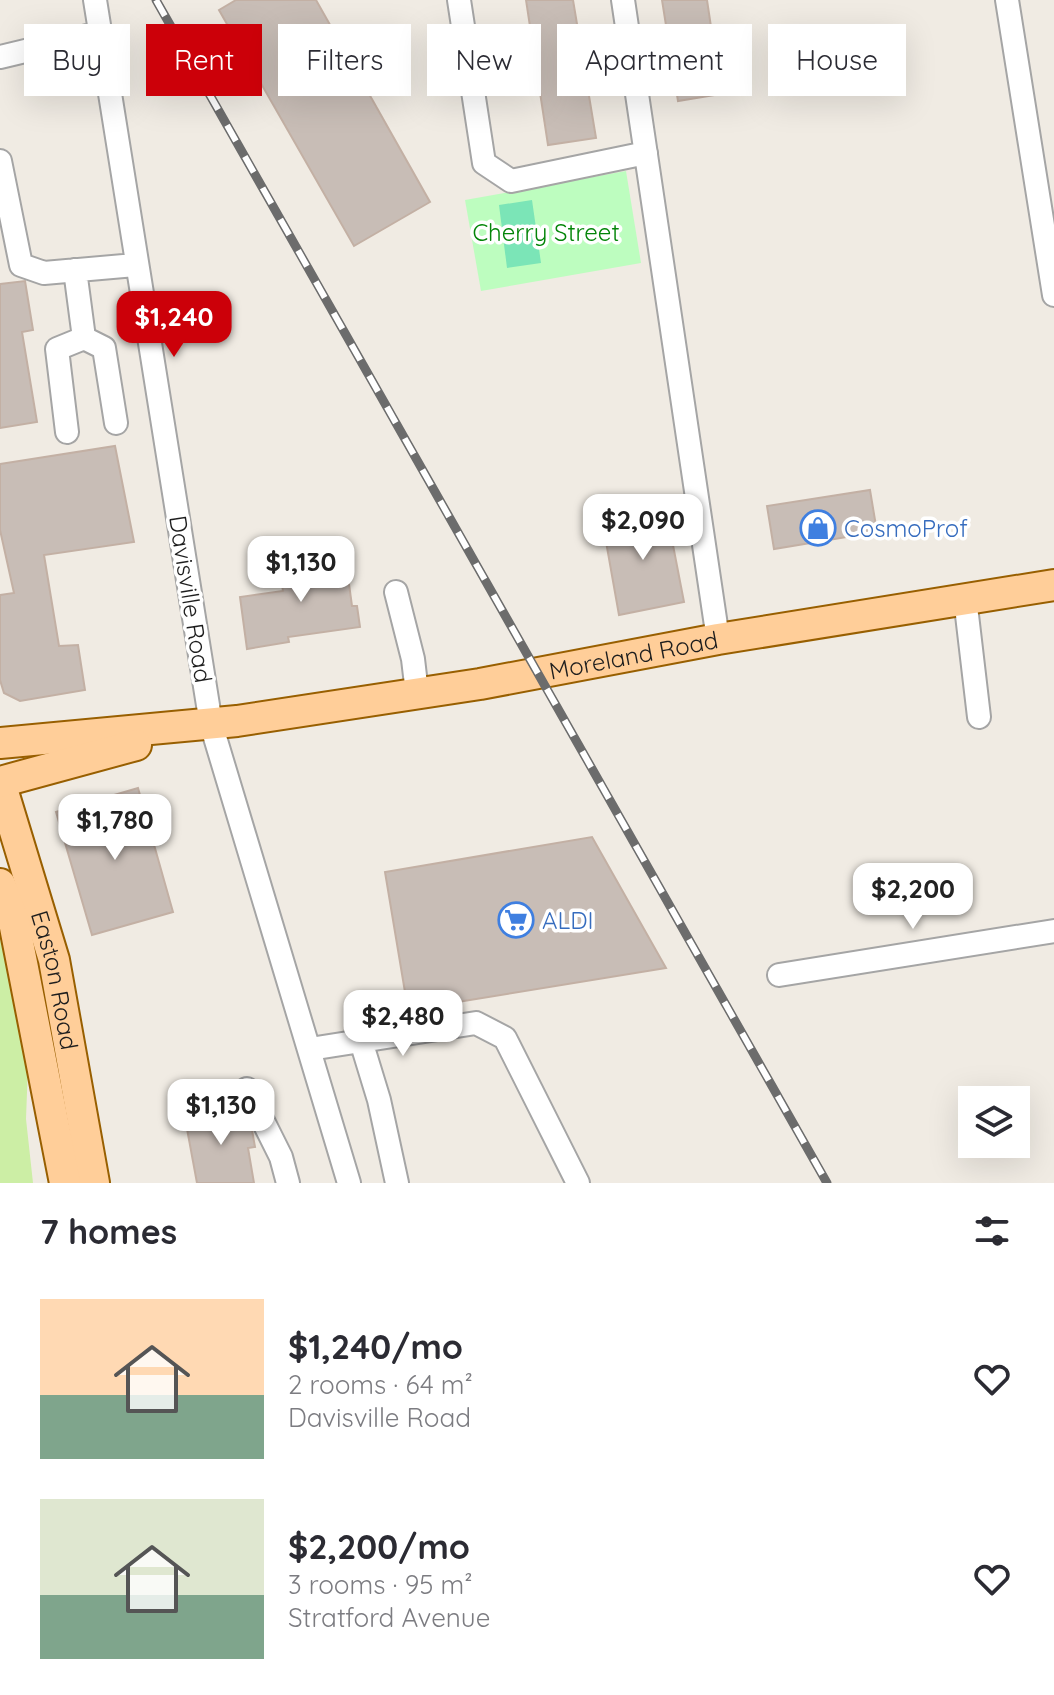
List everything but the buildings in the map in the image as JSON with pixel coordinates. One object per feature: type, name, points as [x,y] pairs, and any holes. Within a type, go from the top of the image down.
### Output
[{"type":"main road","name":"Moreland Road","points":[[211,724],[417,693],[718,639],[1054,585]]},
{"type":"main road","points":[[0,743],[211,724]]},
{"type":"main road","points":[[0,782],[211,724]]},
{"type":"main road","name":"Easton Road","points":[[0,782],[54,960],[94,1183]]},
{"type":"main road","name":"Easton Road","points":[[0,884],[14,922],[65,1183]]},
{"type":"street","name":"Davisville Road","points":[[95,0],[99,24]]},
{"type":"street","points":[[459,0],[484,163],[511,181],[646,153]]},
{"type":"street","points":[[623,0],[718,639]]},
{"type":"street","points":[[1007,0],[1054,295]]},
{"type":"street","points":[[0,57],[24,51]]},
{"type":"street","name":"Davisville Road","points":[[110,96],[211,724],[349,1183]]},
{"type":"street","points":[[0,161],[21,265],[44,273],[135,265]]},
{"type":"street","points":[[75,270],[84,338]]},
{"type":"street","points":[[67,432],[57,349],[84,338],[104,348],[116,423]]},
{"type":"street","points":[[396,592],[413,659],[417,693]]},
{"type":"street","points":[[965,598],[979,717]]},
{"type":"street","points":[[779,975],[1054,931]]},
{"type":"street","points":[[310,1049],[476,1023],[505,1038],[578,1183]]},
{"type":"street","points":[[361,1041],[379,1100],[397,1183]]},
{"type":"street","points":[[247,1089],[281,1157],[288,1183]]},
{"type":"green space","name":"Cherry Street","points":[[626,171],[641,263],[481,291],[465,200]]},
{"type":"green space","points":[[532,200],[541,263],[507,268],[499,205]]},
{"type":"green space","points":[[0,938],[28,1065],[26,1119],[33,1183],[0,1183]]},
{"type":"railway","points":[[156,0],[827,1183]]},
{"type":"place","name":"CosmoProf","points":[[818,528]]},
{"type":"place","name":"ALDI","points":[[516,920]]}]
